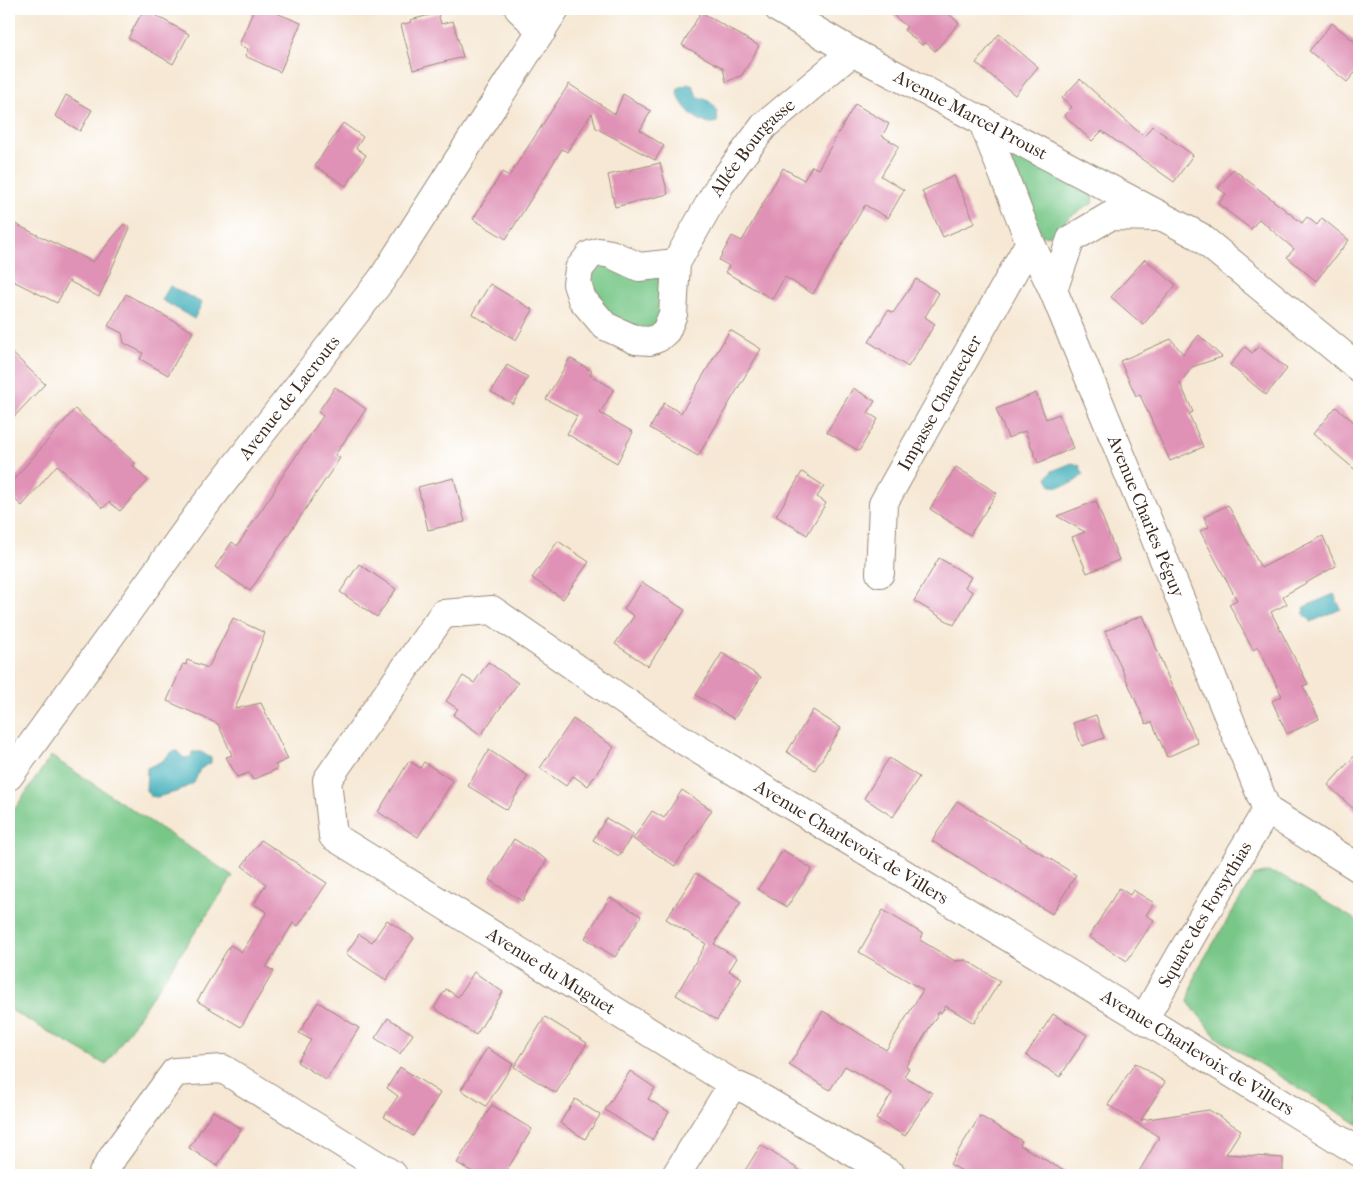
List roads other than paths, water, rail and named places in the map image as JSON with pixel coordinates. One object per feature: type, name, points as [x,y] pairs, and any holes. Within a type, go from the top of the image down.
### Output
[{"type":"street","points":[[519,9],[549,20]]},
{"type":"street","name":"Avenue Marcel Proust","points":[[779,9],[852,52],[1199,236],[1359,368]]},
{"type":"street","name":"Avenue de Lacrouts","points":[[12,764],[202,508],[382,280],[549,20]]},
{"type":"street","name":"Allée Bourgasse","points":[[676,263],[720,185],[764,126],[852,52]]},
{"type":"street","name":"Avenue Charles Péguy","points":[[982,120],[1030,242],[1053,290],[1267,810]]},
{"type":"street","name":"Avenue Marcel Proust","points":[[1053,290],[1071,239],[1110,216],[1164,216]]},
{"type":"street","name":"Impasse Chantecler","points":[[880,573],[883,504],[1030,242]]},
{"type":"street","name":"Avenue Charlevoix de Villers","points":[[376,710],[443,614],[492,610],[668,731],[1144,1019],[1359,1152]]},
{"type":"street","name":"Avenue du Muguet","points":[[376,710],[327,780],[333,836],[732,1084],[749,1091],[892,1175]]},
{"type":"street","points":[[1267,810],[1359,868]]},
{"type":"street","name":"Square des Forsythias","points":[[1144,1019],[1267,810]]},
{"type":"street","points":[[108,1165],[175,1072],[223,1068],[393,1175]]},
{"type":"street","points":[[676,1175],[732,1084]]},
{"type":"water","points":[[688,84],[693,86],[697,97],[713,105],[717,112],[717,122],[704,122],[687,110],[677,93],[678,88]]},
{"type":"water","points":[[170,286],[202,303],[194,319],[162,300]]},
{"type":"water","points":[[1072,463],[1079,465],[1083,474],[1069,484],[1051,486],[1047,477],[1052,471]]},
{"type":"water","points":[[1334,594],[1341,609],[1311,622],[1303,612],[1305,611],[1304,607]]},
{"type":"water","points":[[177,751],[184,758],[191,757],[192,752],[201,752],[211,758],[211,763],[200,769],[194,783],[176,792],[157,797],[150,796],[146,790],[147,768],[162,761],[170,753]]}]
